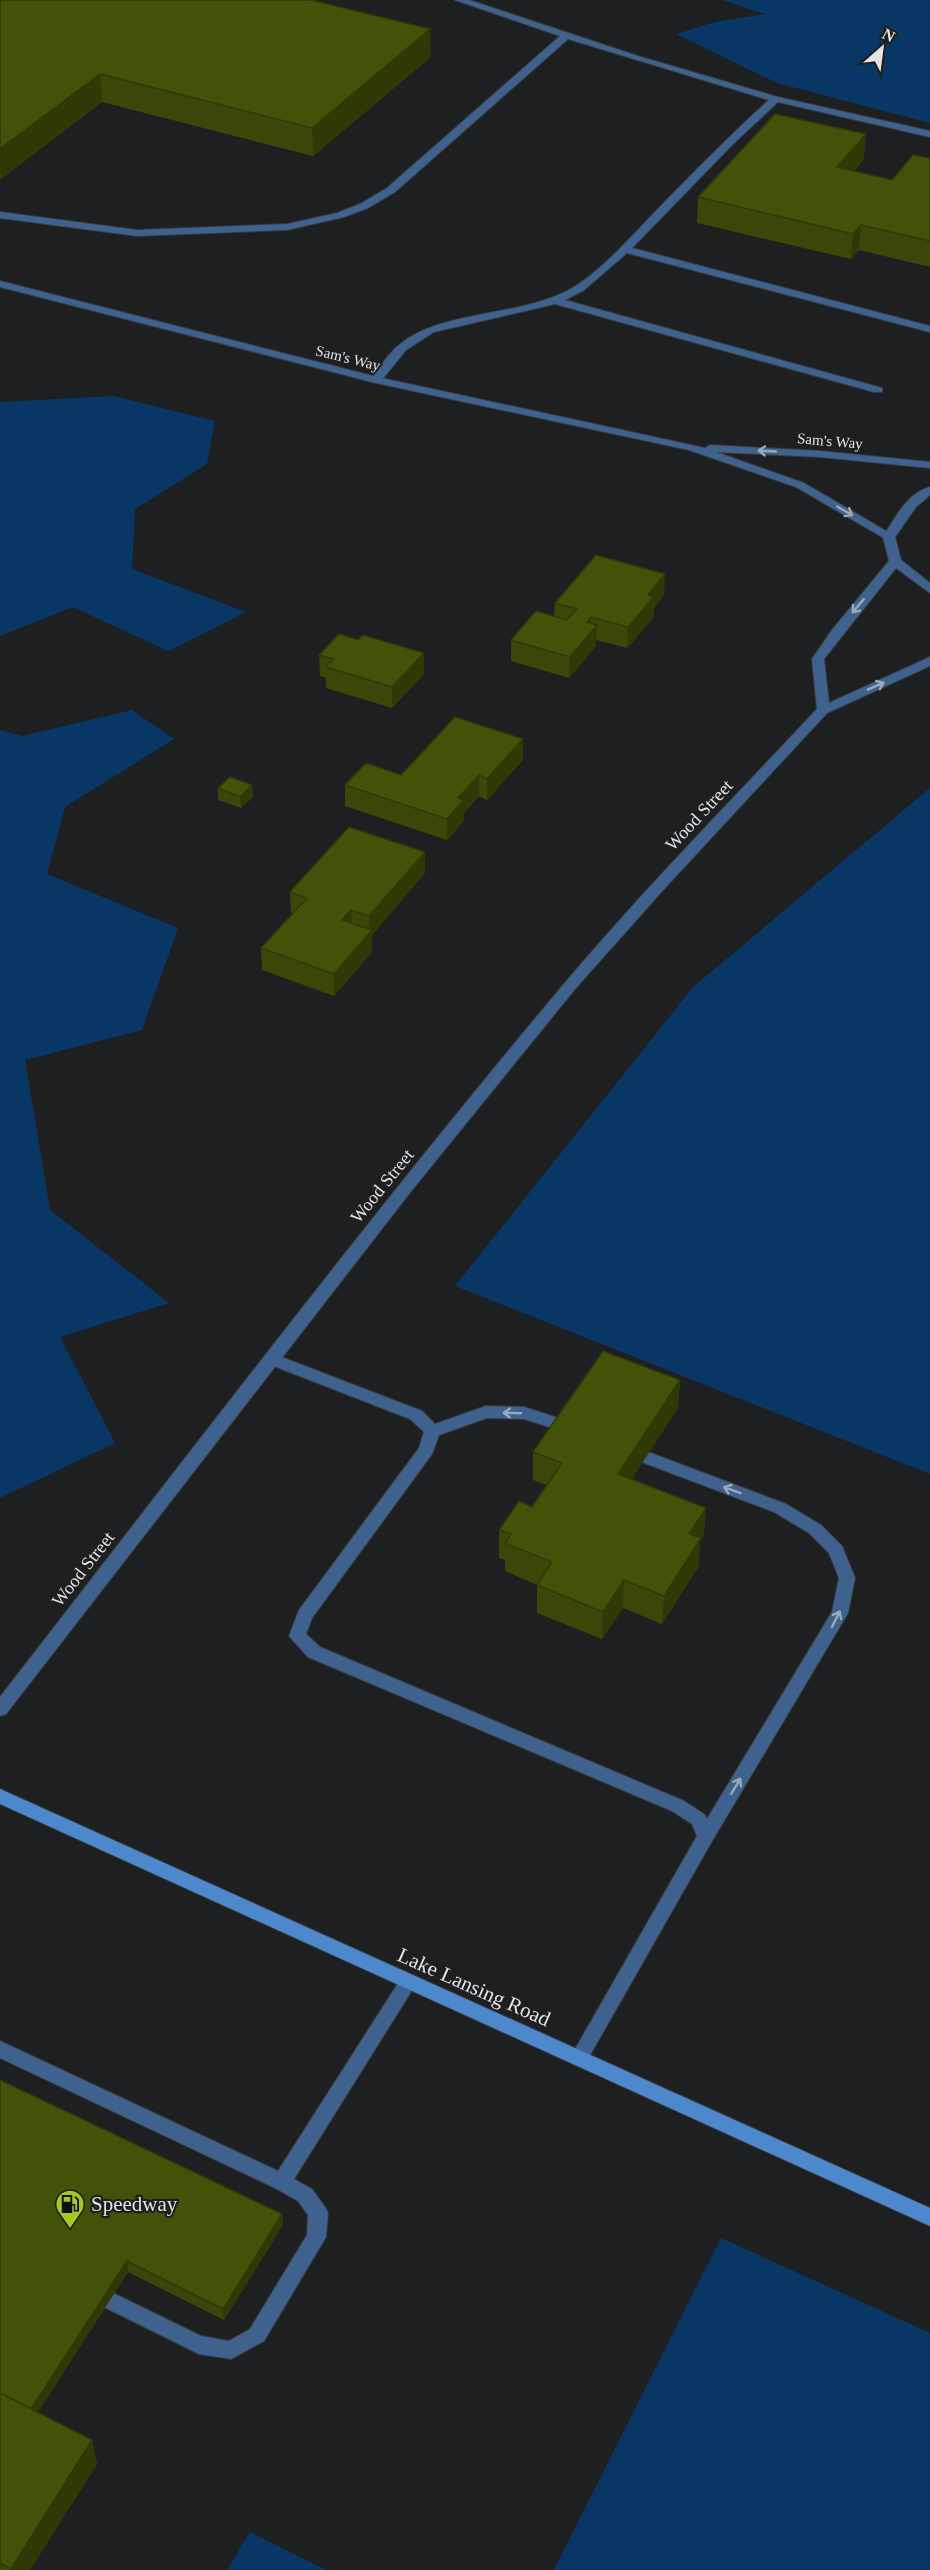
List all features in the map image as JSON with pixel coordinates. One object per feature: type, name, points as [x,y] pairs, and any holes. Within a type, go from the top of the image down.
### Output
[{"type":"main road","name":"Lake Lansing Road","points":[[0,1796],[930,2217]]},
{"type":"street","points":[[460,0],[635,58],[776,99],[930,134]]},
{"type":"street","points":[[0,215],[137,233],[287,227],[326,220],[364,206],[391,190],[567,35]]},
{"type":"street","points":[[375,380],[402,348],[430,330],[555,301],[580,288],[625,249],[729,142],[776,99]]},
{"type":"street","points":[[625,249],[930,329]]},
{"type":"street","name":"Sam's Way","points":[[0,284],[375,380],[692,447],[800,485],[889,537]]},
{"type":"street","points":[[555,301],[878,390]]},
{"type":"street","name":"Sam's Way","points":[[692,447],[820,454],[930,465]]},
{"type":"street","points":[[930,490],[906,511],[889,537],[895,561],[930,589]]},
{"type":"street","points":[[823,710],[818,659],[836,633],[895,561]]},
{"type":"street","name":"Wood Street","points":[[0,1709],[407,1186],[570,986],[659,886],[823,710],[930,661]]},
{"type":"street","points":[[271,1359],[416,1415],[432,1431]]},
{"type":"street","points":[[432,1431],[486,1412],[524,1413],[568,1427]]},
{"type":"street","points":[[432,1431],[426,1450],[305,1615],[297,1636],[314,1652],[678,1806],[698,1819],[706,1836]]},
{"type":"street","points":[[579,2058],[706,1836],[840,1613],[847,1578],[836,1550],[815,1529],[780,1508],[645,1457]]},
{"type":"street","points":[[282,2182],[408,1982]]},
{"type":"street","points":[[0,2049],[282,2182],[305,2195],[318,2213],[316,2237],[257,2335],[231,2350],[199,2345],[111,2301]]},
{"type":"shaded area","points":[[722,0],[930,0],[930,123],[777,83],[676,34],[715,22],[765,14]]},
{"type":"shaded area","points":[[113,396],[215,421],[207,464],[135,509],[132,569],[246,612],[168,651],[73,607],[0,636],[0,402]]},
{"type":"shaded area","points":[[132,710],[174,739],[65,807],[47,874],[178,928],[142,1030],[25,1060],[50,1210],[169,1303],[60,1337],[115,1443],[0,1498],[0,730],[22,736]]},
{"type":"shaded area","points":[[930,788],[930,1474],[455,1286],[693,987]]},
{"type":"shaded area","points":[[721,2238],[930,2333],[930,2570],[554,2570]]},
{"type":"shaded area","points":[[250,2532],[326,2570],[227,2570]]},
{"type":"building","points":[[0,0],[311,0],[430,29],[312,128],[100,74],[0,149]]},
{"type":"building","points":[[775,114],[866,134],[837,167],[892,180],[913,155],[930,158],[930,241],[861,225],[853,234],[698,197]]},
{"type":"building","points":[[596,555],[665,574],[648,595],[654,597],[628,627],[591,617],[587,622],[597,625],[570,657],[511,640],[536,611],[567,620],[577,609],[555,603]]},
{"type":"building","points":[[339,634],[358,640],[363,635],[424,653],[392,687],[326,667],[333,659],[319,655]]},
{"type":"building","points":[[455,717],[523,739],[487,779],[479,775],[458,798],[464,800],[447,819],[345,785],[366,763],[401,775]]},
{"type":"building","points":[[230,777],[252,785],[240,797],[218,788]]},
{"type":"building","points":[[349,827],[425,852],[369,916],[351,910],[342,920],[372,930],[334,974],[261,948],[307,898],[290,892]]},
{"type":"building","points":[[603,1351],[680,1380],[618,1474],[706,1508],[689,1534],[701,1538],[664,1596],[624,1580],[603,1612],[537,1585],[552,1562],[505,1543],[511,1534],[499,1530],[519,1501],[532,1507],[562,1463],[533,1452]]},
{"type":"building","points":[[0,2080],[282,2214],[223,2309],[127,2261],[31,2409],[0,2393]]},
{"type":"building","points":[[0,2393],[92,2440],[11,2569],[0,2563]]},
{"type":"place","name":"Speedway","points":[[70,2230]]}]
